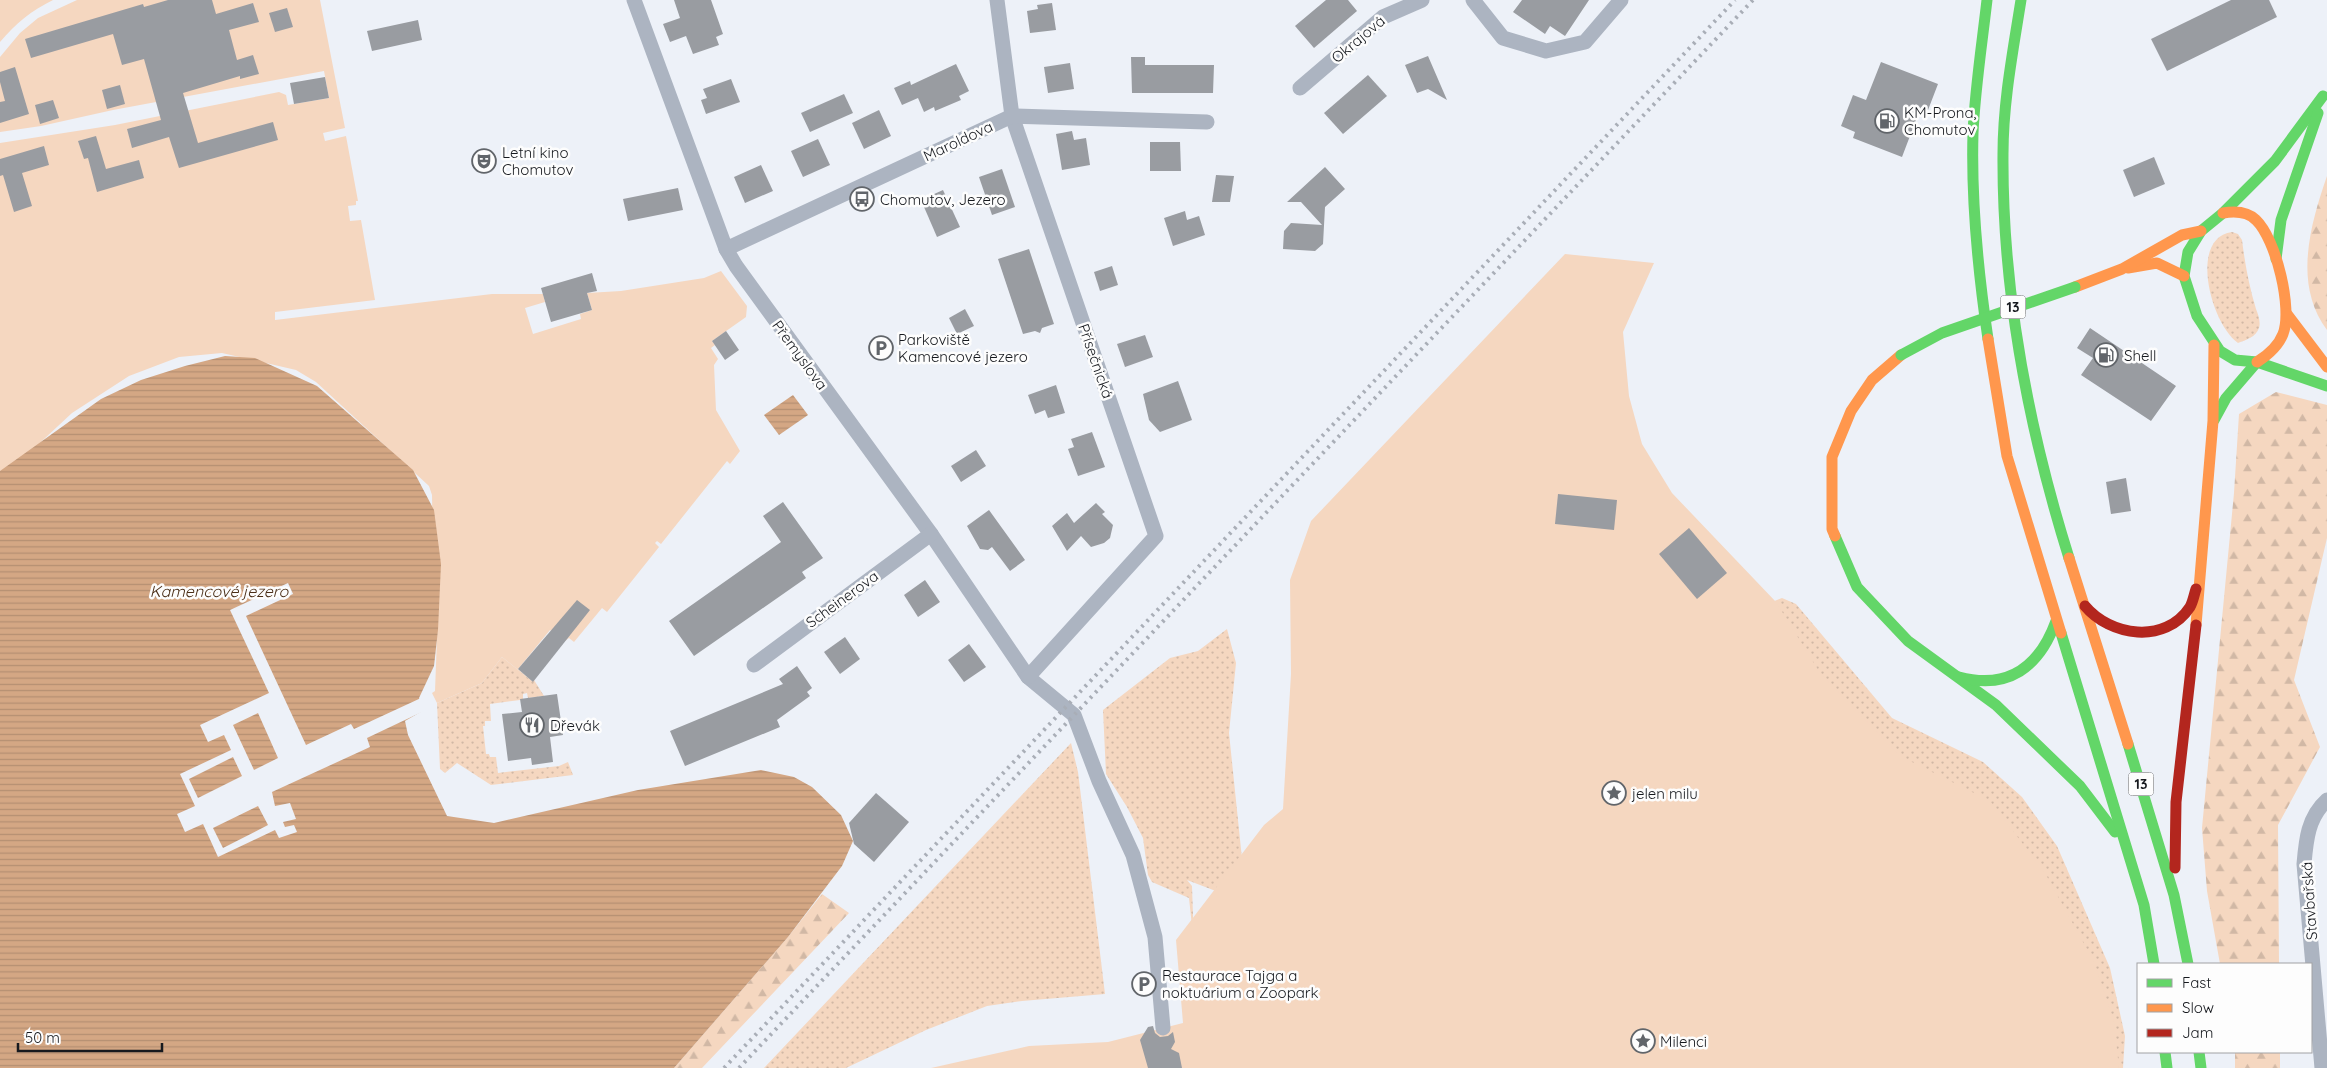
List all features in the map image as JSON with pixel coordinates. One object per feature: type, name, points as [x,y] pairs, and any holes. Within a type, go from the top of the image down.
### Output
[{"type":"main road","name":"13","points":[[1987,0],[1976,88],[1973,151],[1974,218],[1981,286],[1996,393],[2007,456],[2144,905],[2154,963]]},
{"type":"main road","name":"13","points":[[2021,0],[2007,86],[2003,153],[2004,217],[2009,280],[2021,366],[2038,450],[2174,895],[2188,963]]},
{"type":"main road","points":[[2325,91],[2275,161],[2223,213],[2200,231],[2188,252],[2184,276],[2198,316],[2214,345],[2235,360],[2257,362],[2327,386]]},
{"type":"main road","points":[[2276,262],[2281,220],[2325,91]]},
{"type":"main road","points":[[2214,421],[2226,398],[2257,362],[2268,356],[2277,344],[2284,332],[2287,314],[2276,262],[2267,237],[2258,222],[2244,213],[2223,213]]},
{"type":"main road","points":[[2128,850],[2080,786],[1996,705],[1908,642],[1858,587],[1832,529],[1832,458],[1851,411],[1872,380],[1901,355],[1942,333],[2122,269],[2182,235],[2200,231]]},
{"type":"main road","points":[[2122,269],[2157,263],[2184,276]]},
{"type":"main road","points":[[2287,314],[2327,367]]},
{"type":"main road","points":[[2174,895],[2176,802],[2196,632],[2198,585],[2214,421],[2214,345]]},
{"type":"main road","points":[[2085,606],[2105,624],[2117,629],[2144,632],[2163,627],[2181,616],[2190,607],[2198,585]]},
{"type":"main road","points":[[1953,674],[1980,682],[2008,678],[2021,672],[2041,655],[2051,639],[2056,621]]},
{"type":"main road","points":[[2165,1053],[2167,1068]]},
{"type":"main road","points":[[2200,1053],[2201,1068]]},
{"type":"street","name":"Přemyslova","points":[[634,0],[726,248],[736,266],[931,534],[1028,677],[1074,715],[1099,781],[1133,854],[1155,937],[1163,1028]]},
{"type":"street","name":"Přísečnická","points":[[997,0],[1012,116],[1156,536],[1028,677]]},
{"type":"street","name":"Okrajová","points":[[1300,88],[1383,17],[1422,0]]},
{"type":"street","points":[[1473,0],[1503,38],[1546,51],[1585,42],[1622,0]]},
{"type":"street","name":"Maroldova","points":[[726,248],[1012,116],[1207,122]]},
{"type":"street","name":"Scheinerova","points":[[754,665],[931,534]]},
{"type":"street","name":"Stavbařská","points":[[2322,1068],[2304,864],[2307,838],[2313,818],[2327,800]]},
{"type":"green space","points":[[0,0],[53,0],[24,18],[0,42]]},
{"type":"green space","points":[[77,0],[320,0],[345,128],[323,133],[325,141],[346,136],[358,201],[356,201],[356,205],[348,206],[350,221],[361,220],[375,300],[275,312],[275,320],[492,294],[543,294],[545,302],[525,308],[533,334],[581,319],[580,314],[592,310],[587,293],[621,291],[704,278],[721,271],[747,306],[746,317],[712,341],[715,345],[711,348],[718,359],[714,365],[716,410],[740,451],[730,464],[727,461],[661,544],[657,541],[655,543],[659,547],[607,612],[602,608],[574,642],[569,638],[565,641],[550,630],[518,669],[532,681],[502,657],[482,683],[437,703],[432,693],[435,691],[440,558],[433,557],[432,495],[429,486],[316,382],[296,370],[222,353],[179,357],[129,376],[72,413],[0,480],[0,143],[115,125],[279,92],[286,95],[288,105],[329,98],[324,71],[113,110],[41,126],[0,132],[0,57],[20,33],[38,18]]},
{"type":"green space","points":[[2327,176],[2327,330],[2310,294],[2308,254],[2315,214]]},
{"type":"green space","points":[[2232,232],[2238,234],[2242,240],[2249,283],[2260,323],[2256,334],[2238,343],[2228,333],[2219,318],[2208,283],[2207,265],[2211,249],[2219,238]]},
{"type":"green space","points":[[1565,254],[1654,263],[1623,332],[1629,396],[1642,444],[1672,493],[1776,602],[1820,673],[1900,756],[1990,801],[2045,873],[2094,962],[2114,1022],[2119,1068],[931,1068],[1029,1046],[1108,1042],[1183,1023],[1176,940],[1264,825],[1283,809],[1291,674],[1290,580],[1311,521]]},
{"type":"green space","points":[[2276,392],[2327,405],[2327,538],[2294,680],[2320,747],[2278,825],[2279,963],[2220,963],[2207,891],[2202,828],[2234,493],[2239,414]]},
{"type":"green space","points":[[1782,598],[1796,604],[1892,718],[1983,762],[2022,797],[2057,846],[2110,968],[2125,1036],[2123,1068],[2108,1068],[1657,625],[1772,602]]},
{"type":"green space","points":[[1227,629],[1236,663],[1229,733],[1244,878],[1234,898],[1187,880],[1192,886],[1194,945],[1189,898],[1152,882],[1148,875],[1143,838],[1127,807],[1106,774],[1103,710],[1170,658],[1198,651]]},
{"type":"green space","points":[[502,657],[532,681],[534,680],[544,696],[528,698],[527,693],[523,694],[523,699],[520,700],[490,704],[491,721],[485,721],[485,726],[483,726],[486,754],[489,754],[490,757],[496,757],[498,773],[559,766],[568,762],[573,775],[491,785],[457,763],[445,773],[440,769],[437,703],[482,683]]},
{"type":"green space","points":[[1071,743],[1078,772],[1105,994],[987,1006],[926,1030],[846,1068],[764,1068]]},
{"type":"green space","points":[[822,894],[849,913],[702,1068],[674,1068],[788,937]]},
{"type":"green space","points":[[2235,1053],[2280,1053],[2280,1068],[2235,1068]]},
{"type":"water","name":"Kamencové jezero","points":[[225,356],[255,358],[317,386],[413,470],[434,510],[441,564],[438,630],[434,666],[419,698],[424,710],[405,721],[408,735],[447,816],[494,823],[638,790],[761,770],[794,777],[812,787],[841,815],[853,841],[842,866],[788,937],[674,1068],[0,1068],[0,471],[101,399],[141,380]]},
{"type":"water","points":[[793,395],[808,415],[779,435],[764,415]]},
{"type":"pier","points":[[288,583],[294,596],[293,594],[246,616],[306,745],[351,724],[354,729],[421,698],[426,710],[367,738],[370,747],[272,792],[275,806],[290,803],[296,819],[283,822],[285,827],[294,825],[297,832],[279,838],[275,830],[218,857],[203,824],[185,832],[177,814],[195,806],[180,774],[231,750],[224,735],[208,742],[200,725],[269,693],[230,610]],"holes":[[[258,713],[278,758],[254,770],[233,725]],[[233,757],[242,776],[198,798],[189,779]],[[258,806],[268,825],[223,848],[213,828]]]},
{"type":"building","points":[[168,0],[212,0],[216,14],[253,3],[259,22],[229,30],[237,60],[253,55],[259,74],[240,79],[240,76],[183,93],[198,143],[273,122],[278,140],[179,168],[169,137],[132,148],[127,129],[161,120],[144,59],[122,65],[113,34],[31,58],[25,39],[143,4],[144,7]]},
{"type":"building","points":[[674,0],[711,0],[723,34],[716,37],[719,45],[693,54],[686,36],[670,42],[663,24],[680,18]]},
{"type":"building","points":[[1326,0],[1348,0],[1357,11],[1314,48],[1295,26]]},
{"type":"building","points":[[1522,0],[1589,0],[1565,36],[1550,26],[1545,34],[1513,12]]},
{"type":"building","points":[[2231,0],[2269,0],[2277,17],[2167,71],[2151,39]]},
{"type":"building","points":[[1052,3],[1056,30],[1030,33],[1027,11],[1038,9],[1037,5]]},
{"type":"building","points":[[287,8],[293,27],[275,32],[269,13]]},
{"type":"building","points":[[418,20],[422,40],[372,51],[367,31]]},
{"type":"building","points":[[1428,56],[1447,100],[1428,89],[1417,93],[1405,65]]},
{"type":"building","points":[[1131,57],[1145,57],[1145,65],[1214,65],[1213,93],[1132,93]]},
{"type":"building","points":[[1881,62],[1938,84],[1928,110],[1921,107],[1902,157],[1853,138],[1855,132],[1841,126],[1853,95],[1866,100]]},
{"type":"building","points":[[1070,63],[1074,89],[1048,93],[1044,67]]},
{"type":"building","points":[[956,64],[969,91],[959,96],[961,100],[935,111],[934,107],[924,112],[918,98],[902,105],[894,88],[910,81],[911,85]]},
{"type":"building","points":[[15,67],[29,114],[0,123],[0,102],[5,101],[0,82],[0,72]]},
{"type":"building","points":[[1368,75],[1387,96],[1343,134],[1324,113]]},
{"type":"building","points":[[325,77],[329,98],[294,104],[290,83]]},
{"type":"building","points":[[731,79],[740,102],[706,114],[701,100],[707,98],[703,89]]},
{"type":"building","points":[[120,85],[125,104],[107,109],[102,90]]},
{"type":"building","points":[[844,94],[853,113],[810,132],[801,113]]},
{"type":"building","points":[[53,100],[59,118],[40,124],[35,105]]},
{"type":"building","points":[[879,110],[891,136],[864,149],[852,123]]},
{"type":"building","points":[[1072,131],[1074,140],[1086,138],[1090,165],[1062,170],[1056,134]]},
{"type":"building","points":[[96,136],[106,169],[139,160],[144,178],[97,192],[88,158],[84,159],[78,141]]},
{"type":"building","points":[[818,139],[830,165],[803,177],[791,151]]},
{"type":"building","points":[[1150,142],[1180,142],[1181,171],[1150,171]]},
{"type":"building","points":[[44,146],[49,165],[22,173],[32,206],[14,212],[3,175],[0,176],[0,159]]},
{"type":"building","points":[[2154,157],[2165,184],[2134,197],[2123,170]]},
{"type":"building","points":[[761,165],[773,191],[745,203],[734,177]]},
{"type":"building","points":[[1325,167],[1345,189],[1325,207],[1323,244],[1315,251],[1283,249],[1284,231],[1291,223],[1322,225],[1301,202],[1287,202]]},
{"type":"building","points":[[1002,169],[1015,207],[992,215],[979,177]]},
{"type":"building","points":[[1216,175],[1234,176],[1230,202],[1212,202]]},
{"type":"building","points":[[678,188],[683,210],[628,221],[623,199]]},
{"type":"building","points":[[943,190],[960,227],[937,237],[921,200]]},
{"type":"building","points":[[1185,211],[1187,220],[1199,216],[1205,235],[1173,246],[1164,218]]},
{"type":"building","points":[[1029,249],[1054,324],[1042,328],[1040,333],[1035,331],[1023,334],[998,259]]},
{"type":"building","points":[[1112,266],[1118,285],[1100,291],[1094,272]]},
{"type":"building","points":[[592,273],[597,291],[587,293],[592,310],[551,322],[541,288]]},
{"type":"building","points":[[965,309],[974,326],[957,334],[949,318]]},
{"type":"building","points":[[2090,328],[2176,386],[2151,421],[2081,375],[2093,358],[2077,348]]},
{"type":"building","points":[[726,331],[739,350],[725,360],[712,341]]},
{"type":"building","points":[[1145,335],[1153,357],[1125,367],[1117,344]]},
{"type":"building","points":[[1178,381],[1192,420],[1160,432],[1149,420],[1143,394]]},
{"type":"building","points":[[1056,385],[1065,413],[1048,418],[1045,410],[1035,414],[1028,395]]},
{"type":"building","points":[[1092,432],[1105,467],[1078,476],[1068,449],[1074,447],[1071,439]]},
{"type":"building","points":[[976,450],[986,466],[961,482],[951,466]]},
{"type":"building","points":[[2126,478],[2131,511],[2111,514],[2106,482]]},
{"type":"building","points":[[1558,494],[1617,500],[1614,530],[1555,524]]},
{"type":"building","points":[[783,502],[823,558],[802,572],[806,578],[694,656],[669,621],[781,542],[763,516]]},
{"type":"building","points":[[1096,503],[1105,512],[1102,514],[1113,525],[1110,538],[1104,543],[1091,547],[1081,536],[1067,551],[1052,526],[1067,513],[1074,523]]},
{"type":"building","points":[[989,510],[1025,560],[1010,571],[992,547],[988,550],[980,549],[967,526]]},
{"type":"building","points":[[1689,528],[1727,573],[1697,599],[1659,554]]},
{"type":"building","points":[[925,580],[940,602],[918,617],[904,595]]},
{"type":"building","points":[[577,600],[590,610],[533,682],[518,669]]},
{"type":"building","points":[[845,637],[860,659],[840,674],[824,652]]},
{"type":"building","points":[[969,644],[986,667],[964,682],[948,660]]},
{"type":"building","points":[[797,666],[812,688],[807,692],[810,696],[777,720],[780,727],[685,766],[670,731],[783,684],[779,679]]},
{"type":"building","name":"Dřevák","points":[[557,694],[563,735],[550,737],[553,762],[532,765],[531,758],[508,761],[502,714],[522,712],[520,699]]},
{"type":"building","points":[[876,793],[909,822],[874,862],[854,844],[849,823]]},
{"type":"building","points":[[1153,1026],[1155,1033],[1160,1037],[1168,1036],[1173,1032],[1175,1042],[1171,1049],[1179,1053],[1182,1068],[1148,1068],[1140,1040],[1148,1027]]},
{"type":"railway","points":[[724,1068],[1735,0]]},
{"type":"railway","points":[[739,1068],[1753,0]]},
{"type":"traffic: fast","points":[[1987,0],[1975,100],[1973,185],[1981,288],[1988,339]]},
{"type":"traffic: fast","points":[[2021,0],[2009,77],[2003,135],[2007,256],[2020,358],[2030,409],[2054,509],[2069,558]]},
{"type":"traffic: fast","points":[[2323,96],[2275,161],[2223,213],[2201,231],[2188,252],[2184,276],[2197,316],[2220,351],[2235,360],[2257,362],[2327,386]]},
{"type":"traffic: fast","points":[[2276,259],[2281,220],[2318,113]]},
{"type":"traffic: fast","points":[[1901,355],[1942,333],[2075,287]]},
{"type":"traffic: fast","points":[[2214,420],[2226,398],[2257,362]]},
{"type":"traffic: fast","points":[[1835,536],[1857,587],[1908,641],[1996,705],[2080,786],[2115,832]]},
{"type":"traffic: fast","points":[[1959,677],[1992,680],[2007,677],[2020,671],[2031,663],[2041,651],[2056,621]]},
{"type":"traffic: fast","points":[[2061,633],[2144,905],[2154,963]]},
{"type":"traffic: fast","points":[[2128,744],[2174,895],[2188,963]]},
{"type":"traffic: fast","points":[[2165,1053],[2167,1068]]},
{"type":"traffic: fast","points":[[2199,1053],[2201,1068]]},
{"type":"traffic: slow","points":[[2223,213],[2241,212],[2256,220],[2270,242],[2281,275],[2286,308],[2286,323],[2283,334],[2272,350],[2257,362]]},
{"type":"traffic: slow","points":[[2075,287],[2122,269],[2182,235],[2201,231]]},
{"type":"traffic: slow","points":[[2128,268],[2157,263],[2184,276]]},
{"type":"traffic: slow","points":[[2287,314],[2327,367]]},
{"type":"traffic: slow","points":[[1988,339],[2007,456],[2061,633]]},
{"type":"traffic: slow","points":[[2196,625],[2213,421],[2214,345]]},
{"type":"traffic: slow","points":[[1835,536],[1832,529],[1832,457],[1851,411],[1872,380],[1901,355]]},
{"type":"traffic: slow","points":[[2069,558],[2128,744]]},
{"type":"traffic: jam","points":[[2085,606],[2108,624],[2123,630],[2152,631],[2167,627],[2179,619],[2190,607],[2196,589]]},
{"type":"traffic: jam","points":[[2175,868],[2176,802],[2196,625]]},
{"type":"place","name":"KM-Prona, Chomutov","points":[[1887,121]]},
{"type":"place","name":"Letní kino Chomutov","points":[[484,161]]},
{"type":"place","name":"Chomutov, Jezero","points":[[862,199]]},
{"type":"place","name":"Parkoviště Kamencové jezero","points":[[881,348]]},
{"type":"place","name":"Shell","points":[[2106,355]]},
{"type":"place","name":"Dřevák","points":[[532,725]]},
{"type":"place","name":"jelen milu","points":[[1614,793]]},
{"type":"place","name":"Restaurace Tajga a noktuárium a Zoopark","points":[[1144,984]]},
{"type":"place","name":"Milenci","points":[[1643,1041]]}]
